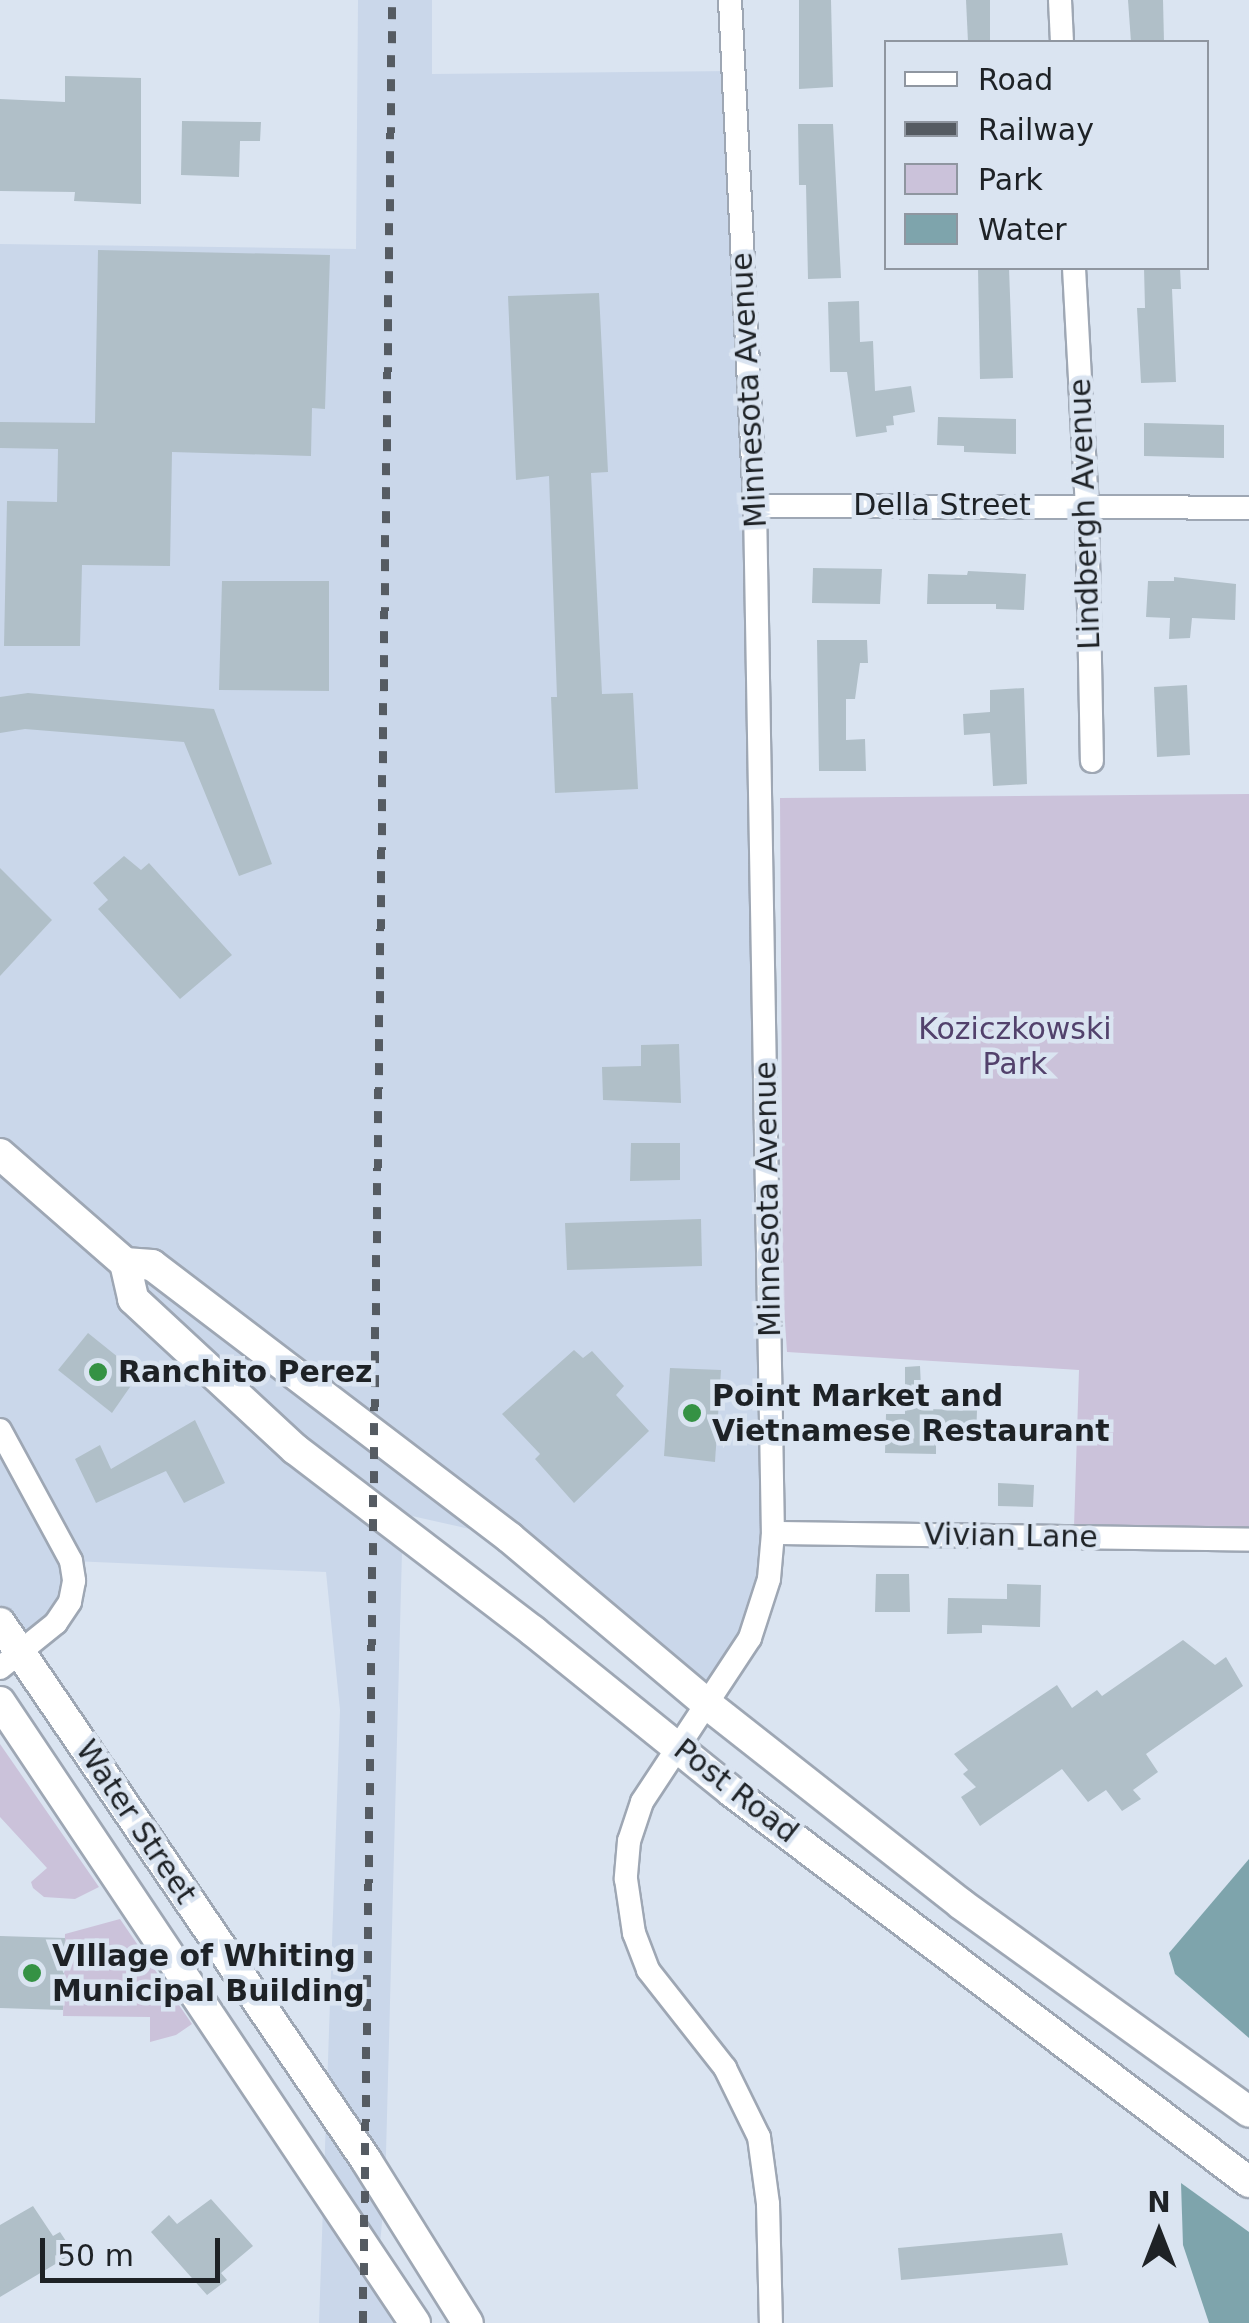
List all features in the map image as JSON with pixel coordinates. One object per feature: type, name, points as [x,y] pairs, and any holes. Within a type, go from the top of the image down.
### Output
[{"type":"main road","points":[[0,1154],[125,1263]]},
{"type":"main road","name":"Post Road","points":[[1249,2112],[1166,2048],[961,1904],[707,1704],[510,1538],[152,1265],[125,1263],[133,1299],[230,1391],[372,1510],[1249,2182]]},
{"type":"main road","name":"Water Street","points":[[0,1623],[11,1661],[366,2160],[468,2323]]},
{"type":"main road","name":"Water Street","points":[[0,1702],[415,2323]]},
{"type":"street","name":"Minnesota Avenue","points":[[730,0],[755,506],[772,1533],[762,1609],[750,1638],[678,1746],[634,1822],[627,1858],[630,1906],[648,1970],[725,2068],[749,2110],[761,2148],[768,2204],[771,2323]]},
{"type":"street","points":[[1060,0],[1062,40]]},
{"type":"street","name":"Lindbergh Avenue","points":[[1074,270],[1087,505],[1092,761]]},
{"type":"street","name":"Della Street","points":[[755,506],[1249,508]]},
{"type":"street","points":[[0,1430],[73,1570],[66,1610],[11,1661]]},
{"type":"street","name":"Vivian Lane","points":[[772,1533],[1249,1540]]},
{"type":"shaded area","points":[[358,0],[432,0],[432,74],[733,71],[755,506],[769,1579],[707,1704],[510,1538],[403,1514],[385,2191],[378,2265],[415,2323],[319,2323],[340,1710],[326,1572],[72,1561],[74,1581],[21,1653],[0,1623],[0,244],[356,249]]},
{"type":"green space","name":"Koziczkowski Park","points":[[1249,794],[1249,1528],[1074,1527],[1079,1370],[787,1352],[783,1294],[780,798]]},
{"type":"green space","points":[[0,1744],[99,1887],[75,1899],[44,1897],[33,1888],[31,1882],[47,1868],[0,1817]]},
{"type":"green space","points":[[120,1919],[192,2024],[176,2035],[150,2042],[150,2017],[63,2016],[65,1934]]},
{"type":"water","points":[[1249,1859],[1249,2038],[1175,1974],[1169,1953]]},
{"type":"water","points":[[1181,2183],[1249,2232],[1249,2323],[1209,2323],[1183,2245]]},
{"type":"building","points":[[799,0],[831,0],[833,87],[799,89]]},
{"type":"building","points":[[966,0],[990,0],[990,40],[968,40]]},
{"type":"building","points":[[1128,0],[1163,0],[1164,40],[1131,40]]},
{"type":"building","points":[[65,76],[141,78],[141,204],[74,201],[75,192],[0,191],[0,99],[65,102]]},
{"type":"building","points":[[182,121],[261,122],[260,141],[240,141],[239,177],[181,175]]},
{"type":"building","points":[[798,124],[833,124],[841,278],[808,279],[806,185],[799,185]]},
{"type":"building","points":[[98,250],[330,255],[325,409],[312,408],[311,456],[172,452],[170,566],[82,565],[80,646],[4,646],[7,501],[57,502],[58,449],[0,448],[0,422],[95,423]]},
{"type":"building","points":[[978,270],[1009,270],[1013,378],[980,379]]},
{"type":"building","points":[[1144,270],[1180,270],[1181,289],[1172,289],[1176,382],[1141,383],[1137,308],[1145,308]]},
{"type":"building","points":[[599,293],[608,472],[591,473],[602,694],[633,693],[638,789],[555,793],[551,697],[557,697],[549,476],[516,480],[508,296]]},
{"type":"building","points":[[859,301],[860,342],[873,341],[875,391],[911,386],[915,412],[893,416],[894,425],[886,426],[887,432],[856,437],[847,372],[830,372],[828,302]]},
{"type":"building","points":[[938,417],[1016,419],[1016,454],[964,452],[964,446],[937,445]]},
{"type":"building","points":[[1144,423],[1224,425],[1224,458],[1144,456]]},
{"type":"building","points":[[813,568],[882,569],[880,604],[812,603]]},
{"type":"building","points":[[968,571],[1026,574],[1024,610],[996,609],[996,604],[927,604],[928,574],[967,575]]},
{"type":"building","points":[[1174,577],[1236,584],[1235,620],[1192,618],[1190,638],[1169,639],[1170,618],[1146,617],[1148,581],[1174,581]]},
{"type":"building","points":[[222,581],[329,581],[329,691],[219,690]]},
{"type":"building","points":[[817,640],[867,640],[868,663],[860,663],[855,699],[846,699],[846,740],[865,739],[866,771],[819,771]]},
{"type":"building","points":[[1187,685],[1190,755],[1157,757],[1154,687]]},
{"type":"building","points":[[1024,688],[1027,784],[993,786],[990,733],[964,735],[963,714],[990,712],[990,690]]},
{"type":"building","points":[[28,693],[214,709],[272,864],[239,876],[184,742],[25,729],[0,733],[0,697]]},
{"type":"building","points":[[124,856],[141,870],[149,863],[232,955],[180,999],[98,909],[108,900],[93,883]]},
{"type":"building","points":[[0,868],[52,920],[0,976]]},
{"type":"building","points":[[679,1044],[681,1103],[603,1100],[602,1067],[641,1066],[641,1045]]},
{"type":"building","points":[[631,1143],[680,1143],[680,1180],[630,1181]]},
{"type":"building","points":[[701,1219],[702,1266],[567,1270],[565,1223]]},
{"type":"building","name":"Ranchito Perez","points":[[88,1333],[139,1374],[112,1413],[58,1370]]},
{"type":"building","points":[[574,1350],[583,1358],[592,1351],[624,1386],[616,1395],[649,1431],[574,1503],[535,1459],[540,1454],[502,1414]]},
{"type":"building","points":[[920,1366],[922,1409],[977,1410],[976,1440],[936,1439],[936,1454],[885,1453],[886,1414],[905,1414],[905,1367]]},
{"type":"building","name":"Point Market and Vietnamese Restaurant","points":[[670,1368],[721,1370],[715,1462],[664,1456]]},
{"type":"building","points":[[195,1420],[225,1483],[184,1503],[166,1471],[96,1503],[75,1459],[100,1445],[111,1469]]},
{"type":"building","points":[[998,1483],[1034,1485],[1033,1507],[998,1506]]},
{"type":"building","points":[[876,1574],[909,1574],[910,1612],[875,1612]]},
{"type":"building","points":[[1007,1584],[1041,1585],[1040,1627],[982,1625],[982,1633],[947,1634],[948,1598],[1007,1599]]},
{"type":"building","points":[[1183,1640],[1215,1665],[1226,1657],[1243,1686],[1146,1754],[1158,1772],[1133,1790],[1141,1799],[1122,1811],[1106,1790],[1088,1802],[1062,1769],[980,1826],[961,1797],[976,1787],[963,1774],[968,1770],[954,1754],[1057,1685],[1072,1708],[1097,1690],[1102,1696]]},
{"type":"building","name":"VIllage of Whiting Municipal Building","points":[[0,1936],[65,1938],[63,2010],[0,2008]]},
{"type":"building","points":[[211,2199],[253,2246],[221,2273],[227,2280],[207,2295],[151,2232],[169,2215],[177,2224]]},
{"type":"building","points":[[33,2206],[53,2236],[60,2232],[74,2253],[0,2297],[0,2225]]},
{"type":"building","points":[[1062,2233],[1068,2265],[901,2280],[898,2248]]},
{"type":"railway","points":[[363,2323],[392,0]]},
{"type":"place","name":"Ranchito Perez","points":[[98,1372]]},
{"type":"place","name":"Point Market and Vietnamese Restaurant","points":[[692,1413]]},
{"type":"place","name":"VIllage of Whiting Municipal Building","points":[[32,1973]]}]
